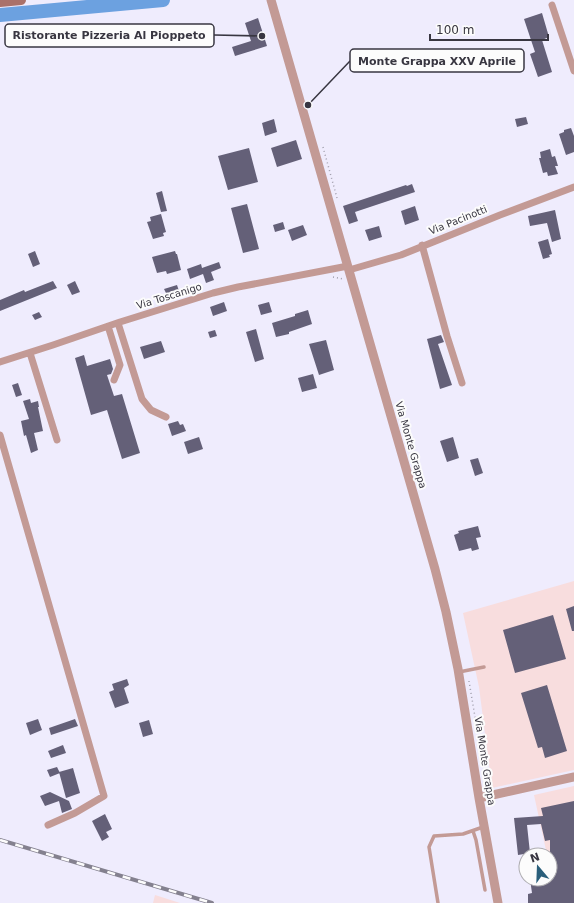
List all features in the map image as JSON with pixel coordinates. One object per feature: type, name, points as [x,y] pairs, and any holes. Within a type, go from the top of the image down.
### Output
[{"type":"main road","points":[[0,2],[22,0]]},
{"type":"street","name":"Via Monte Grappa","points":[[271,1],[436,569],[459,672],[479,798],[498,903]]},
{"type":"street","points":[[552,6],[574,71]]},
{"type":"street","name":"Via Pacinotti","points":[[348,268],[401,254],[574,187]]},
{"type":"street","points":[[422,245],[447,336],[462,383]]},
{"type":"street","name":"Via Toscanigo","points":[[0,362],[213,293],[238,287],[348,268]]},
{"type":"street","points":[[118,323],[142,399],[151,410],[166,417]]},
{"type":"street","points":[[108,326],[120,365],[114,380]]},
{"type":"street","points":[[30,353],[57,440]]},
{"type":"street","points":[[0,435],[104,796],[75,813],[48,825]]},
{"type":"street","points":[[479,798],[574,777]]},
{"type":"lane","points":[[459,672],[484,668]]},
{"type":"lane","points":[[438,903],[429,847],[434,836],[464,834],[484,827]]},
{"type":"lane","points":[[473,831],[485,890]]},
{"type":"path","points":[[325,271],[327,276],[344,280]]},
{"type":"shaded area","points":[[574,581],[574,770],[492,788],[479,687],[463,613]]},
{"type":"shaded area","points":[[574,786],[574,903],[558,871],[558,847],[545,847],[534,795]]},
{"type":"shaded area","points":[[155,895],[180,903],[153,903]]},
{"type":"building","points":[[542,13],[549,37],[542,40],[552,72],[538,77],[530,54],[535,52],[524,19]]},
{"type":"building","points":[[258,18],[267,46],[235,56],[232,47],[251,41],[245,23]]},
{"type":"building","points":[[526,117],[528,124],[517,127],[515,119]]},
{"type":"building","points":[[274,119],[277,132],[265,136],[262,123]]},
{"type":"building","points":[[571,128],[574,136],[574,152],[566,155],[559,134],[564,132],[564,130]]},
{"type":"building","points":[[296,140],[302,159],[277,167],[271,148]]},
{"type":"building","points":[[249,148],[258,182],[228,190],[218,156]]},
{"type":"building","points":[[550,149],[552,157],[555,156],[558,166],[555,166],[558,174],[548,176],[547,172],[543,173],[539,158],[541,158],[540,152]]},
{"type":"building","points":[[412,184],[415,192],[355,212],[358,221],[349,224],[343,206]]},
{"type":"building","points":[[162,191],[167,211],[161,212],[156,193]]},
{"type":"building","points":[[247,204],[259,249],[243,253],[231,208]]},
{"type":"building","points":[[415,206],[419,220],[405,225],[401,211]]},
{"type":"building","points":[[555,210],[561,239],[552,242],[547,223],[530,226],[528,216]]},
{"type":"building","points":[[161,214],[166,232],[163,233],[164,236],[153,239],[147,222],[151,221],[150,217]]},
{"type":"building","points":[[283,222],[285,229],[275,232],[273,225]]},
{"type":"building","points":[[303,225],[307,235],[292,241],[288,230]]},
{"type":"building","points":[[379,226],[382,237],[369,241],[365,230]]},
{"type":"building","points":[[548,239],[552,254],[549,255],[550,257],[543,259],[538,242]]},
{"type":"building","points":[[35,251],[40,264],[33,267],[28,254]]},
{"type":"building","points":[[175,251],[181,270],[167,274],[166,271],[157,273],[152,257]]},
{"type":"building","points":[[219,262],[221,268],[211,272],[214,280],[206,283],[203,274],[190,279],[187,269],[201,264],[202,268]]},
{"type":"building","points":[[53,281],[57,288],[0,311],[0,300],[24,290],[25,292]]},
{"type":"building","points":[[75,281],[80,292],[72,295],[67,285]]},
{"type":"building","points":[[177,285],[179,291],[167,295],[164,289]]},
{"type":"building","points":[[224,302],[227,311],[213,316],[210,307]]},
{"type":"building","points":[[269,302],[272,312],[261,315],[258,305]]},
{"type":"building","points":[[308,310],[312,324],[289,332],[289,334],[276,337],[272,323],[295,316],[295,314]]},
{"type":"building","points":[[39,312],[42,317],[35,320],[32,315]]},
{"type":"building","points":[[256,329],[264,359],[255,362],[246,332]]},
{"type":"building","points":[[215,330],[217,336],[210,338],[208,332]]},
{"type":"building","points":[[441,335],[444,342],[438,344],[452,385],[440,389],[427,339]]},
{"type":"building","points":[[326,340],[334,370],[319,375],[309,344]]},
{"type":"building","points":[[161,341],[165,352],[144,359],[140,347]]},
{"type":"building","points":[[84,355],[87,366],[110,359],[113,369],[111,374],[107,375],[114,396],[122,394],[140,453],[122,459],[107,410],[91,415],[75,358]]},
{"type":"building","points":[[313,374],[317,388],[302,392],[298,378]]},
{"type":"building","points":[[18,383],[22,395],[16,397],[12,385]]},
{"type":"building","points":[[30,399],[31,403],[38,401],[43,431],[34,433],[38,450],[31,453],[26,435],[24,436],[21,421],[29,419],[23,401]]},
{"type":"building","points":[[178,421],[180,425],[183,424],[186,431],[172,436],[168,424]]},
{"type":"building","points":[[199,437],[203,449],[188,454],[184,442]]},
{"type":"building","points":[[453,437],[459,458],[447,462],[440,441]]},
{"type":"building","points":[[478,458],[483,473],[475,476],[470,460]]},
{"type":"building","points":[[478,526],[481,537],[476,538],[479,549],[472,551],[471,548],[459,551],[454,535],[459,533],[458,531]]},
{"type":"building","points":[[574,606],[574,631],[572,631],[566,609]]},
{"type":"building","points":[[553,615],[566,659],[515,673],[503,630]]},
{"type":"building","points":[[127,679],[129,685],[124,688],[129,703],[115,708],[109,692],[114,690],[112,684]]},
{"type":"building","points":[[547,685],[567,751],[545,758],[542,747],[538,748],[521,693]]},
{"type":"building","points":[[38,719],[42,730],[30,735],[26,723]]},
{"type":"building","points":[[75,719],[78,726],[51,735],[49,728]]},
{"type":"building","points":[[149,720],[153,734],[143,737],[139,723]]},
{"type":"building","points":[[63,745],[66,753],[51,758],[48,751]]},
{"type":"building","points":[[57,767],[60,773],[50,777],[47,770]]},
{"type":"building","points":[[73,768],[80,793],[66,798],[59,772]]},
{"type":"building","points":[[50,792],[69,801],[72,809],[62,813],[59,801],[45,806],[40,796]]},
{"type":"building","points":[[574,801],[574,903],[528,903],[528,894],[532,893],[531,887],[558,887],[558,847],[550,847],[550,840],[545,841],[541,824],[527,825],[529,847],[518,847],[518,855],[514,818],[543,816],[541,808]]},
{"type":"building","points":[[105,814],[112,829],[106,832],[109,837],[102,841],[92,821]]},
{"type":"waterway","points":[[0,15],[163,0]]},
{"type":"railway","points":[[0,840],[212,903]]},
{"type":"place","name":"Ristorante Pizzeria Al Pioppeto","points":[[262,36]]},
{"type":"place","name":"Monte Grappa XXV Aprile","points":[[308,105]]}]
